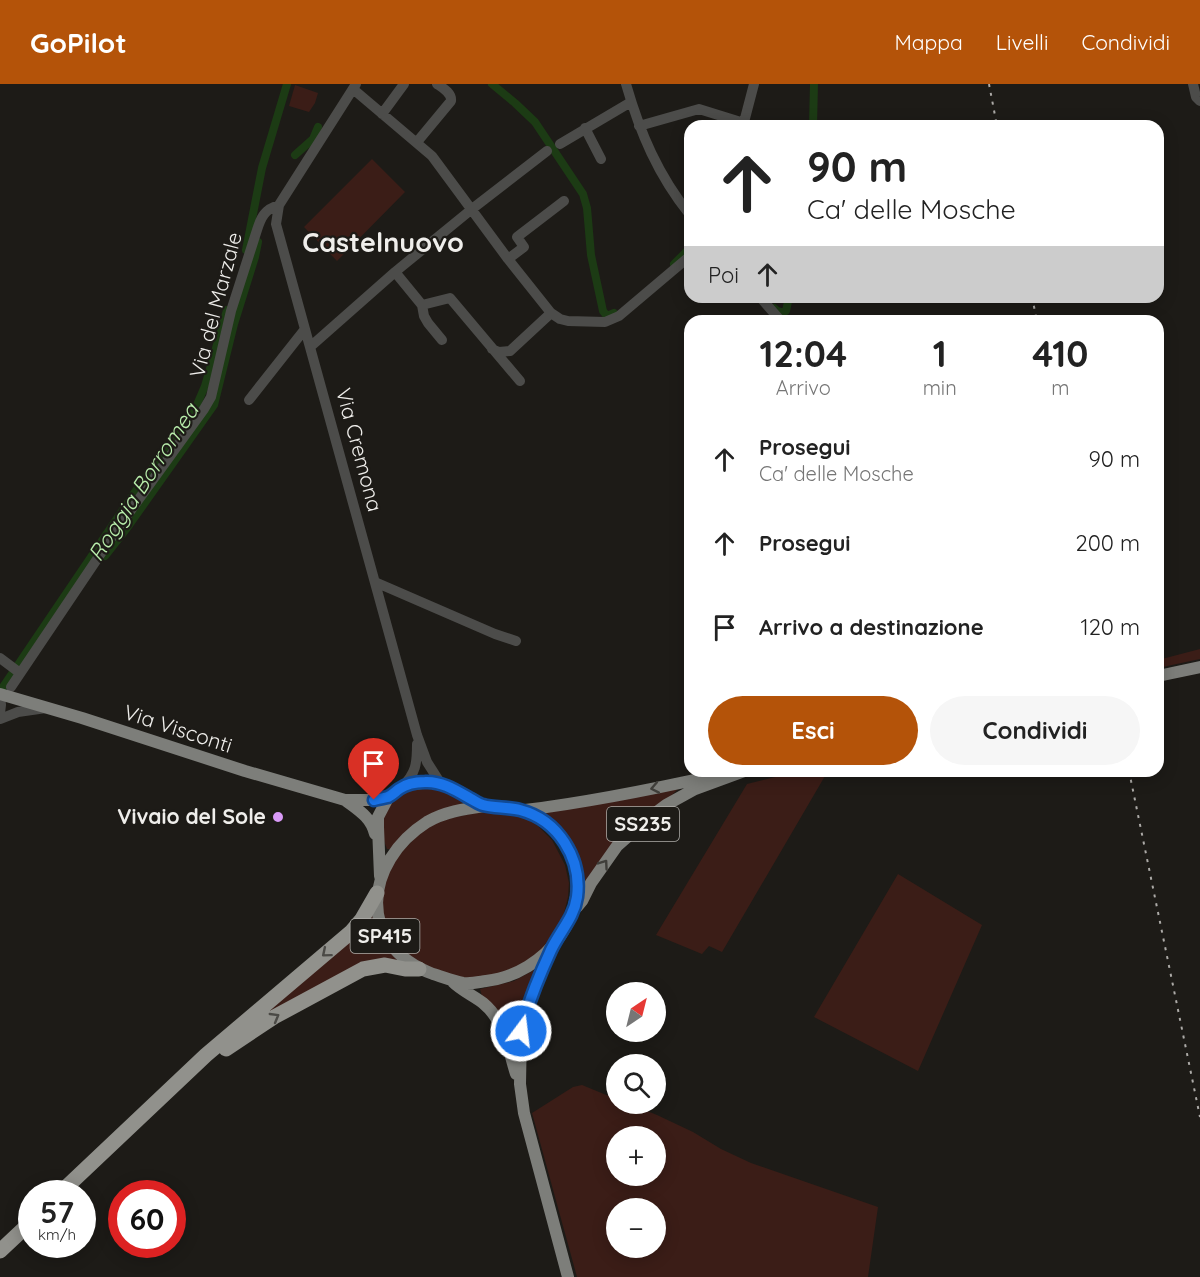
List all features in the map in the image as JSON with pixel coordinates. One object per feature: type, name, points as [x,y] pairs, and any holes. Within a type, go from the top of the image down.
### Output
[{"type":"highway","name":"SP415","points":[[159,1099],[206,1055],[351,932],[362,919],[379,886]]},
{"type":"highway","name":"SP415","points":[[159,1099],[233,1044],[274,1017],[363,969],[385,965],[418,969]]},
{"type":"highway","points":[[74,1180],[159,1099]]},
{"type":"highway","points":[[0,1251],[18,1234]]},
{"type":"main road","points":[[1164,675],[1200,666]]},
{"type":"main road","name":"Via Visconti","points":[[5,690],[48,708],[245,771],[345,800]]},
{"type":"main road","name":"SS235","points":[[522,810],[567,805],[706,777]]},
{"type":"main road","name":"SS235","points":[[573,913],[610,855],[631,833],[666,805],[695,789],[728,777]]},
{"type":"main road","points":[[345,800],[374,800],[389,796],[402,787],[423,782],[441,784],[484,806]]},
{"type":"main road","points":[[379,886],[378,817],[389,796]]},
{"type":"main road","points":[[345,800],[369,819],[374,826],[378,846]]},
{"type":"main road","name":"SP415","points":[[484,806],[522,810],[553,828],[567,846],[574,862],[578,885],[573,913],[564,931],[552,947],[528,967],[511,975],[496,980],[466,983],[452,981],[418,969],[403,959],[385,935],[378,906],[379,886],[392,855],[412,833],[429,821],[450,812],[484,806]]},
{"type":"main road","name":"SP415","points":[[520,1084],[521,1031],[526,1008],[552,947]]},
{"type":"main road","name":"SP415","points":[[452,981],[461,990],[483,1003],[494,1014],[506,1037],[568,1277]]},
{"type":"street","points":[[382,114],[405,84]]},
{"type":"street","points":[[417,142],[451,100],[450,94],[437,84]]},
{"type":"street","points":[[626,84],[647,146],[684,206]]},
{"type":"street","points":[[744,120],[754,84]]},
{"type":"street","points":[[1193,84],[1196,97],[1200,100]]},
{"type":"street","points":[[279,205],[354,86],[382,114],[432,156],[508,259],[551,313],[560,319],[605,322],[619,316],[684,261]]},
{"type":"street","points":[[560,144],[632,102]]},
{"type":"street","points":[[639,126],[699,109],[731,120]]},
{"type":"street","points":[[585,129],[601,159]]},
{"type":"street","points":[[310,347],[395,272],[547,151]]},
{"type":"street","points":[[508,259],[524,247],[517,237],[564,201]]},
{"type":"street","name":"Via Cremona","points":[[279,205],[276,224],[417,735],[427,762],[441,784]]},
{"type":"street","name":"Via del Marzale","points":[[5,690],[16,670],[211,397],[231,311],[256,230],[261,218],[270,207],[279,205]]},
{"type":"street","points":[[395,272],[422,305],[424,316],[442,340]]},
{"type":"street","points":[[422,305],[450,298],[520,381]]},
{"type":"street","points":[[765,303],[776,315]]},
{"type":"street","points":[[492,349],[499,352],[510,351],[551,313]]},
{"type":"street","points":[[249,400],[305,329]]},
{"type":"street","points":[[375,582],[516,641]]},
{"type":"street","points":[[0,658],[16,670]]},
{"type":"street","points":[[0,713],[5,690]]},
{"type":"street","points":[[0,719],[18,712],[48,708]]},
{"type":"street","name":"Via Cremona","points":[[402,787],[410,779],[416,765],[417,735]]},
{"type":"shaded area","points":[[295,85],[318,93],[309,112],[289,106]]},
{"type":"shaded area","points":[[372,159],[405,192],[337,261],[304,227]]},
{"type":"shaded area","points":[[1200,649],[1200,659],[1164,667],[1164,658]]},
{"type":"shaded area","points":[[776,777],[824,777],[722,952],[709,946],[702,954],[656,935],[747,784]]},
{"type":"shaded area","points":[[412,788],[440,788],[465,801],[407,831],[390,849],[387,849],[382,827],[384,812],[392,800]]},
{"type":"shaded area","points":[[678,789],[585,882],[571,842],[561,829],[545,815],[545,812]]},
{"type":"shaded area","points":[[479,812],[512,814],[537,825],[552,840],[565,865],[569,883],[568,897],[558,928],[548,943],[524,964],[495,976],[453,979],[419,966],[387,932],[381,906],[385,881],[396,858],[415,838],[430,825]]},
{"type":"shaded area","points":[[898,874],[982,925],[918,1071],[814,1017]]},
{"type":"shaded area","points":[[371,915],[382,940],[398,961],[253,1018]]},
{"type":"shaded area","points":[[536,970],[515,1045],[482,996],[480,989],[514,981]]},
{"type":"shaded area","points":[[582,1085],[606,1095],[606,1114],[655,1114],[751,1163],[878,1207],[868,1277],[577,1277],[532,1113],[573,1087]]},
{"type":"waterway","name":"Roggia Borromea","points":[[246,250],[262,168],[287,84]]},
{"type":"waterway","points":[[492,84],[535,122],[583,194],[587,208],[591,255],[603,311],[607,316],[614,313]]},
{"type":"waterway","points":[[813,120],[814,84]]},
{"type":"waterway","points":[[295,155],[313,139],[318,127]]},
{"type":"waterway","points":[[105,556],[214,405],[234,324],[258,242]]},
{"type":"waterway","points":[[674,264],[684,254]]},
{"type":"waterway","points":[[774,308],[779,312],[786,311],[788,303]]},
{"type":"waterway","name":"Roggia Borromea","points":[[3,687],[139,486],[193,414],[205,386],[227,310]]},
{"type":"railway","points":[[989,84],[996,120]]},
{"type":"railway","points":[[1033,303],[1036,315]]},
{"type":"railway","points":[[1130,777],[1200,1117]]},
{"type":"place","name":"Vivaio del Sole","points":[[278,817]]},
{"type":"district","name":"Castelnuovo","points":[[383,243]]},
{"type":"route","points":[[374,800],[389,796],[402,787],[412,784],[432,782],[441,784],[484,806],[522,810],[533,815],[553,828],[567,846],[577,874],[576,902],[573,913],[564,931],[552,947],[532,993],[521,1031]]}]
